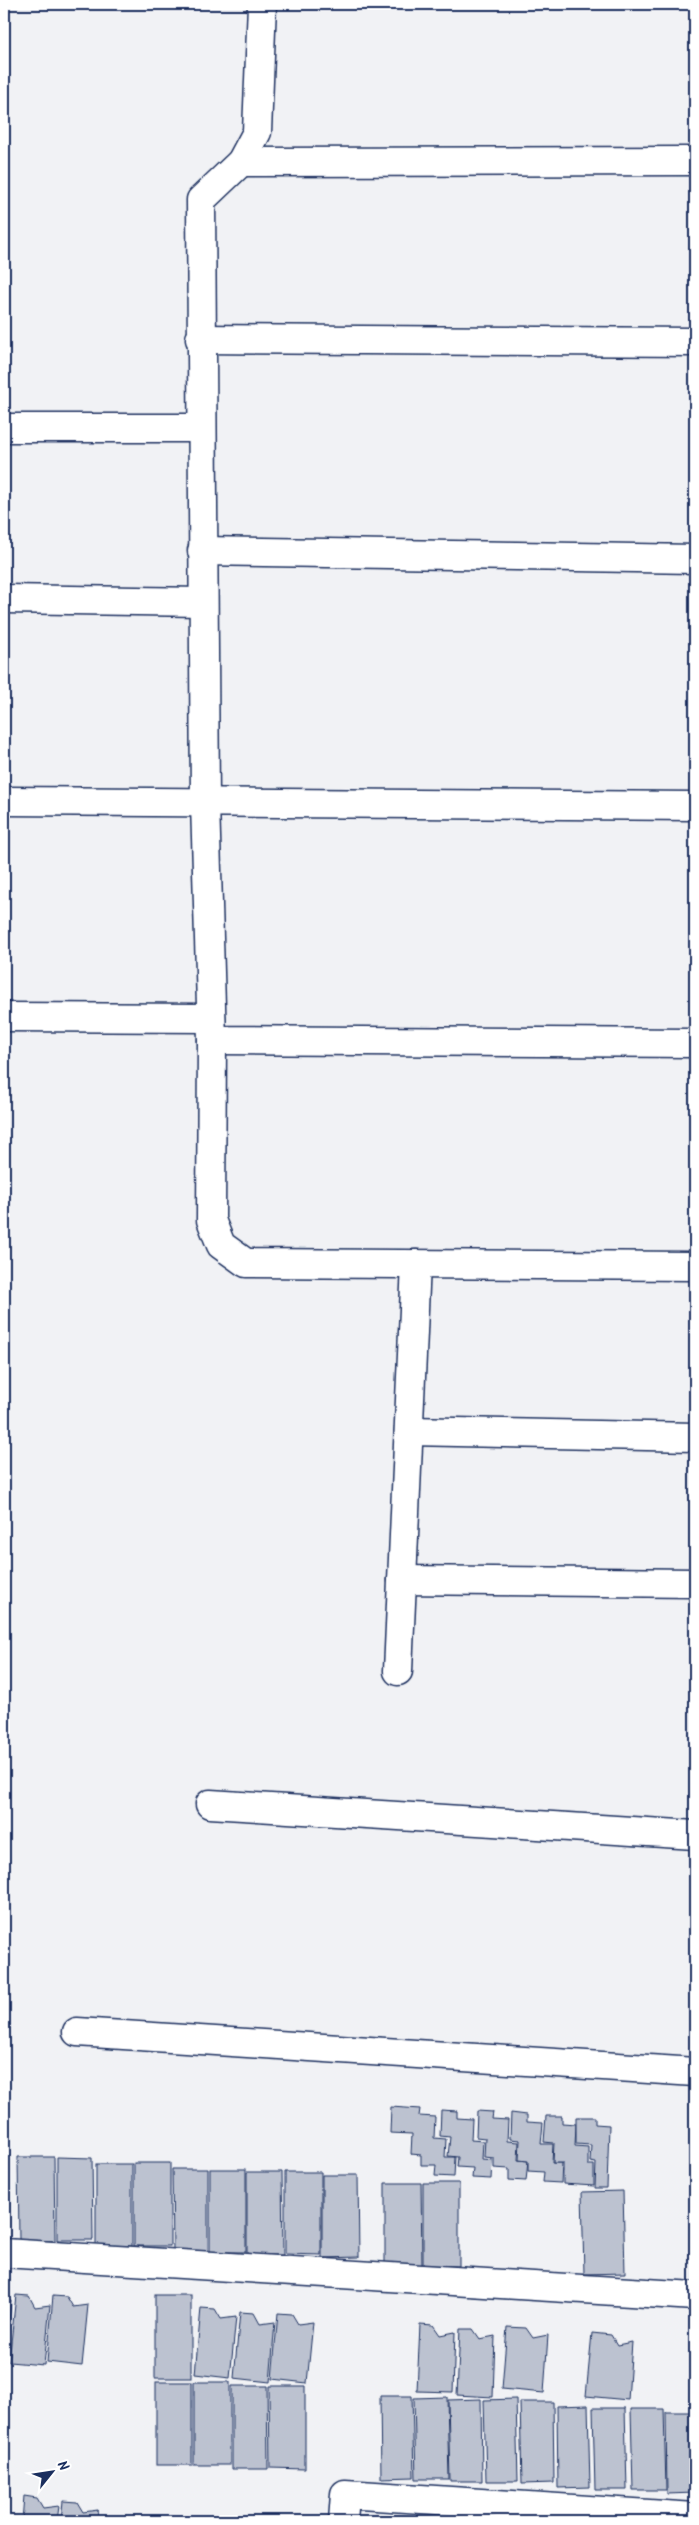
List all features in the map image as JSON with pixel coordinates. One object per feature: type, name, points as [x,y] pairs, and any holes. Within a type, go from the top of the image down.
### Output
[{"type":"street","points":[[262,4],[257,132],[241,162],[201,200],[202,602],[211,1029],[211,1220],[221,1245],[246,1263],[695,1266]]},
{"type":"street","points":[[241,162],[695,161]]},
{"type":"street","points":[[200,339],[695,342]]},
{"type":"street","points":[[4,428],[201,428]]},
{"type":"street","points":[[202,551],[695,559]]},
{"type":"street","points":[[4,599],[202,602]]},
{"type":"street","points":[[4,800],[695,806]]},
{"type":"street","points":[[4,1017],[211,1029],[695,1043]]},
{"type":"street","points":[[398,1671],[416,1264]]},
{"type":"street","points":[[409,1431],[695,1437]]},
{"type":"street","points":[[402,1580],[695,1583]]},
{"type":"street","points":[[210,1804],[695,1835]]},
{"type":"street","points":[[77,2032],[695,2072]]},
{"type":"street","points":[[4,2253],[695,2296]]},
{"type":"street","points":[[343,2521],[345,2494],[695,2517]]},
{"type":"building","points":[[391,2107],[420,2109],[419,2116],[435,2117],[434,2138],[446,2139],[445,2157],[455,2157],[454,2177],[435,2176],[436,2165],[421,2165],[421,2155],[411,2154],[412,2134],[390,2133]]},
{"type":"building","points":[[441,2110],[457,2111],[457,2118],[472,2119],[471,2140],[483,2141],[482,2159],[492,2160],[491,2179],[472,2178],[473,2168],[457,2167],[458,2157],[448,2156],[450,2137],[440,2136]]},
{"type":"building","points":[[477,2111],[493,2112],[492,2119],[508,2120],[507,2141],[519,2142],[518,2160],[528,2161],[526,2181],[509,2180],[509,2169],[494,2168],[494,2158],[484,2157],[485,2138],[476,2137]]},
{"type":"building","points":[[511,2113],[527,2115],[527,2122],[543,2123],[541,2144],[553,2144],[552,2163],[562,2163],[561,2183],[543,2182],[544,2172],[528,2171],[528,2161],[519,2160],[520,2140],[510,2139]]},
{"type":"building","points":[[546,2116],[562,2116],[562,2123],[576,2124],[575,2146],[588,2147],[588,2165],[594,2165],[594,2186],[563,2184],[563,2163],[553,2163],[554,2143],[544,2142]]},
{"type":"building","points":[[576,2117],[595,2117],[595,2124],[609,2125],[607,2188],[595,2188],[596,2163],[590,2162],[591,2145],[576,2144]]},
{"type":"building","points":[[18,2157],[54,2157],[55,2241],[19,2240]]},
{"type":"building","points":[[57,2157],[92,2158],[93,2240],[57,2240]]},
{"type":"building","points":[[134,2163],[170,2163],[170,2246],[134,2246]]},
{"type":"building","points":[[96,2164],[132,2164],[132,2246],[96,2246]]},
{"type":"building","points":[[172,2169],[208,2169],[208,2252],[173,2252]]},
{"type":"building","points":[[210,2169],[246,2169],[246,2252],[210,2252]]},
{"type":"building","points":[[247,2172],[282,2172],[283,2255],[247,2255]]},
{"type":"building","points":[[285,2172],[321,2172],[321,2255],[285,2254]]},
{"type":"building","points":[[322,2175],[358,2175],[359,2257],[322,2258]]},
{"type":"building","points":[[385,2183],[421,2183],[422,2266],[385,2266]]},
{"type":"building","points":[[423,2183],[459,2183],[459,2266],[423,2265]]},
{"type":"building","points":[[623,2191],[625,2273],[584,2274],[582,2192]]},
{"type":"building","points":[[16,2295],[29,2296],[35,2307],[50,2305],[44,2365],[9,2362]]},
{"type":"building","points":[[155,2295],[191,2295],[191,2378],[155,2378]]},
{"type":"building","points":[[53,2296],[67,2297],[73,2307],[88,2305],[82,2366],[47,2362]]},
{"type":"building","points":[[4,2301],[11,2301],[5,2360],[4,2360]]},
{"type":"building","points":[[201,2308],[215,2309],[221,2319],[236,2317],[230,2378],[195,2374]]},
{"type":"building","points":[[240,2312],[254,2313],[260,2324],[275,2322],[270,2382],[234,2378]]},
{"type":"building","points":[[278,2313],[292,2314],[298,2324],[313,2322],[307,2383],[272,2379]]},
{"type":"building","points":[[420,2324],[433,2325],[440,2335],[455,2332],[453,2392],[417,2391]]},
{"type":"building","points":[[507,2327],[526,2328],[533,2338],[548,2335],[544,2393],[502,2389]]},
{"type":"building","points":[[460,2329],[473,2329],[480,2339],[495,2336],[493,2397],[457,2395]]},
{"type":"building","points":[[592,2333],[611,2335],[617,2345],[632,2342],[628,2400],[586,2396]]},
{"type":"building","points":[[156,2382],[192,2382],[192,2465],[156,2465]]},
{"type":"building","points":[[194,2382],[230,2382],[230,2465],[194,2465]]},
{"type":"building","points":[[232,2386],[267,2386],[268,2469],[232,2469]]},
{"type":"building","points":[[269,2386],[305,2386],[305,2469],[270,2468]]},
{"type":"building","points":[[380,2396],[412,2396],[414,2477],[381,2478]]},
{"type":"building","points":[[447,2397],[449,2479],[416,2479],[414,2398]]},
{"type":"building","points":[[481,2399],[482,2481],[450,2481],[448,2400]]},
{"type":"building","points":[[516,2399],[518,2481],[486,2481],[484,2400]]},
{"type":"building","points":[[520,2402],[553,2402],[554,2483],[522,2484]]},
{"type":"building","points":[[588,2405],[590,2487],[558,2488],[557,2406]]},
{"type":"building","points":[[593,2408],[625,2408],[627,2490],[595,2490]]},
{"type":"building","points":[[631,2409],[664,2409],[666,2490],[633,2490]]},
{"type":"building","points":[[666,2412],[695,2412],[695,2493],[667,2494]]},
{"type":"building","points":[[24,2496],[37,2498],[43,2508],[59,2506],[57,2521],[22,2521]]},
{"type":"building","points":[[63,2501],[77,2502],[83,2512],[98,2510],[97,2521],[61,2521]]}]
